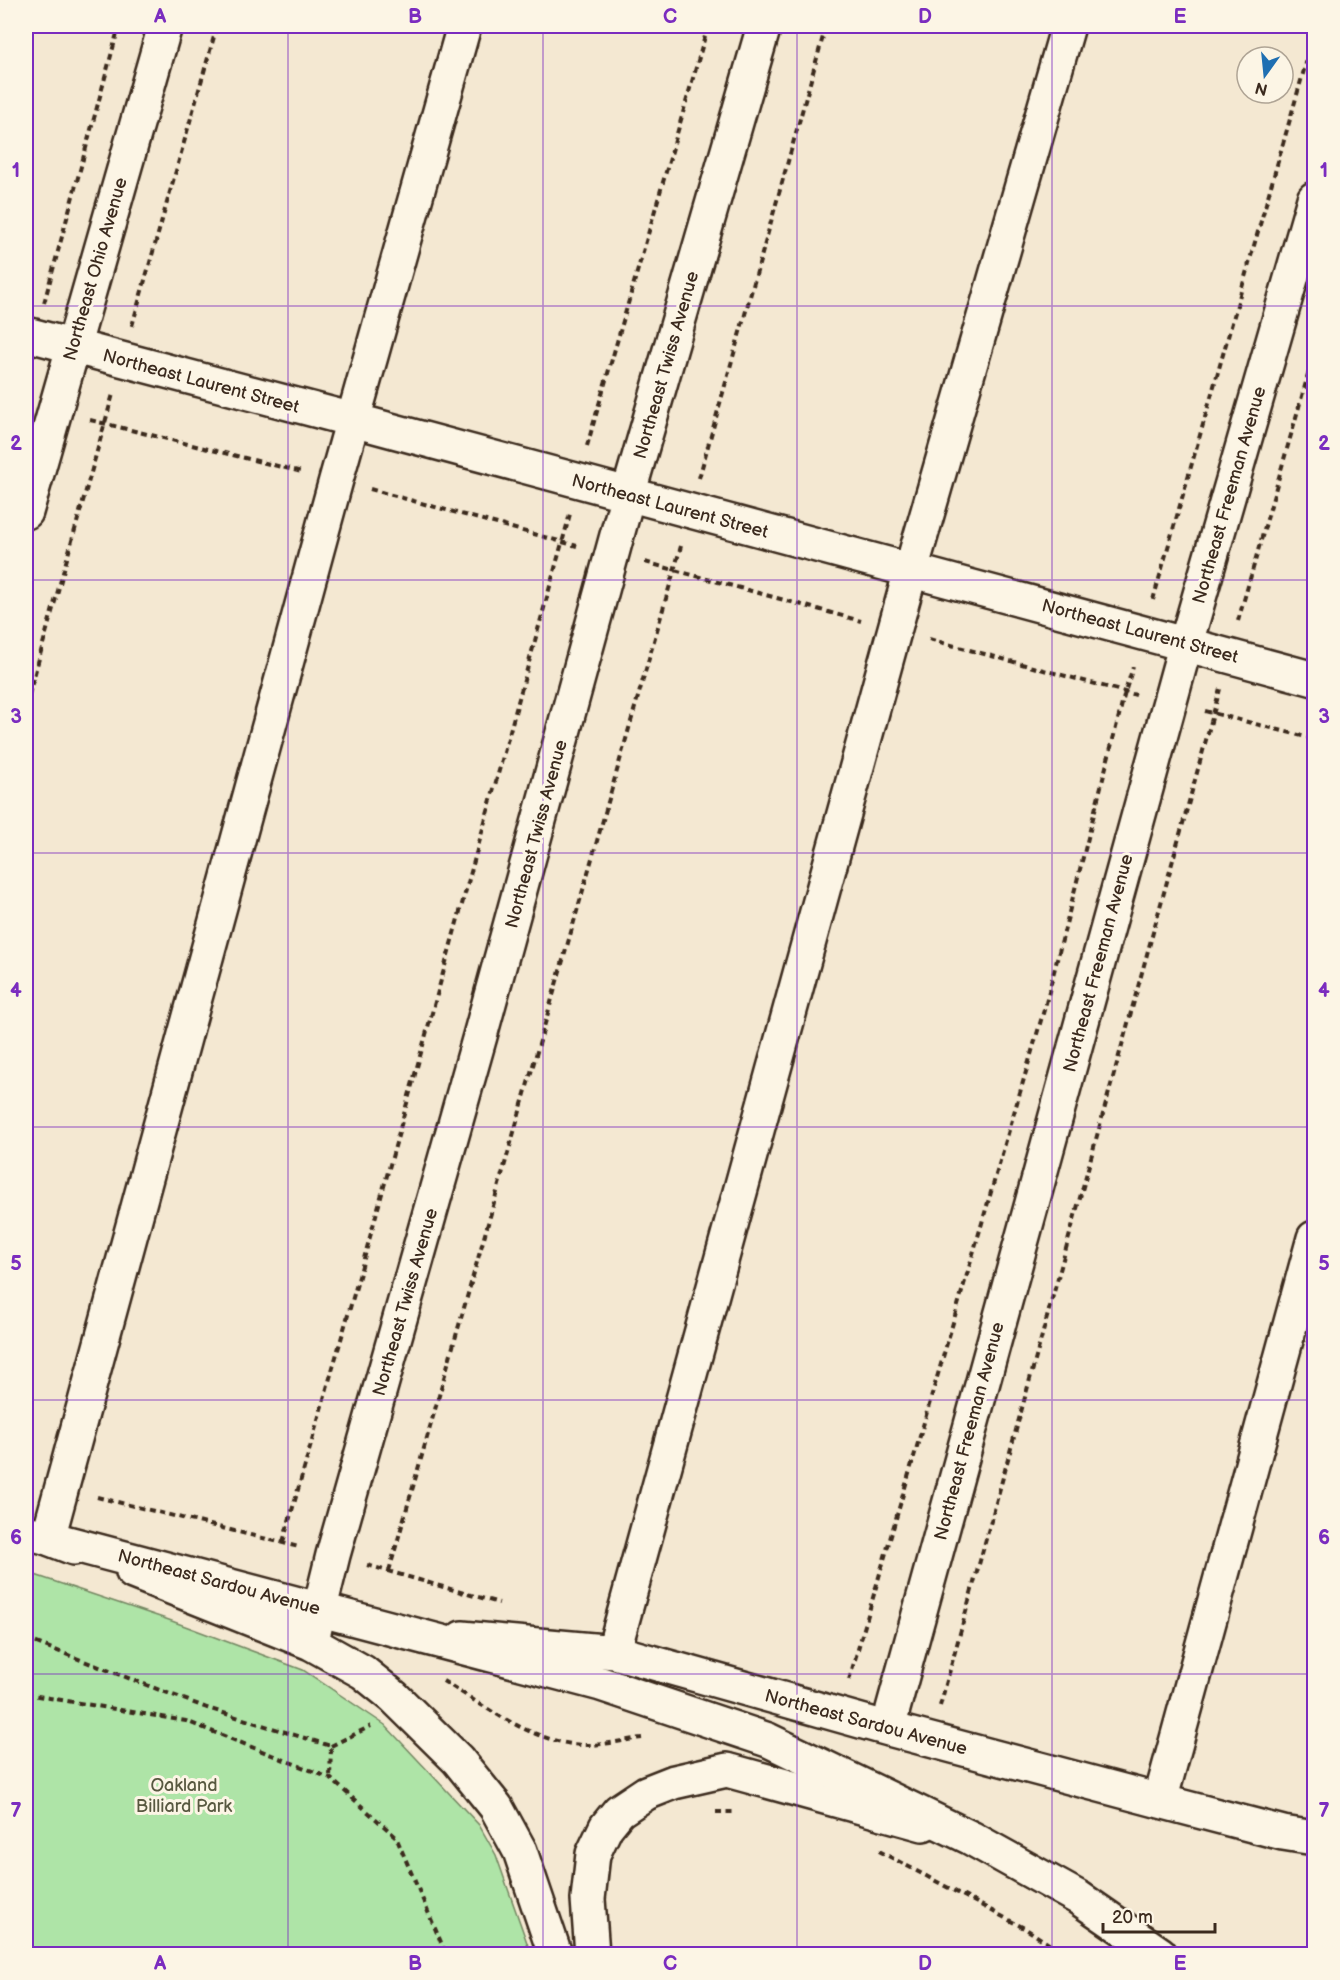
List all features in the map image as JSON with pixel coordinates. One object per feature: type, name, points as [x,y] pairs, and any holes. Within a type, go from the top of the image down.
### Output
[{"type":"street","name":"Northeast Ohio Avenue","points":[[26,512],[165,26]]},
{"type":"street","points":[[464,26],[37,1535],[311,1643],[363,1672],[394,1697],[458,1760],[496,1807],[520,1851],[555,1954]]},
{"type":"street","name":"Northeast Twiss Avenue","points":[[311,1643],[339,1533],[480,1036],[628,495],[764,26]]},
{"type":"street","points":[[615,1652],[895,630],[1068,26]]},
{"type":"street","name":"Northeast Freeman Avenue","points":[[890,1729],[893,1708],[1169,704],[1314,199]]},
{"type":"street","name":"Northeast Laurent Street","points":[[30,336],[353,420],[1314,679]]},
{"type":"street","points":[[1160,1801],[1314,1238]]},
{"type":"street","name":"Northeast Sardou Avenue","points":[[37,1535],[602,1684],[768,1740],[971,1838],[1079,1898],[1160,1954]]},
{"type":"street","name":"Northeast Sardou Avenue","points":[[412,1633],[615,1652],[1160,1801],[1283,1833],[1314,1838]]},
{"type":"street","points":[[591,1954],[588,1899],[593,1854],[606,1827],[619,1811],[646,1793],[674,1782],[727,1770],[971,1838]]},
{"type":"path","points":[[30,336],[119,26]]},
{"type":"path","points":[[283,1542],[563,542],[577,481],[708,26]]},
{"type":"path","points":[[389,1571],[552,994],[676,570],[690,511],[826,26]]},
{"type":"path","points":[[848,1684],[1046,1003],[1125,692],[1145,632],[1314,35]]},
{"type":"path","points":[[940,1707],[1250,576],[1314,354]]},
{"type":"path","points":[[54,409],[104,424],[336,480],[1169,704],[1214,713],[1314,739]]},
{"type":"path","points":[[26,1639],[207,1708],[331,1746],[330,1778]]},
{"type":"path","points":[[26,1694],[186,1721],[330,1778],[396,1837],[446,1954]]},
{"type":"green space","name":"Oakland Billiard Park","points":[[26,1572],[169,1620],[303,1670],[385,1725],[479,1825],[496,1855],[531,1954],[26,1954]]}]
